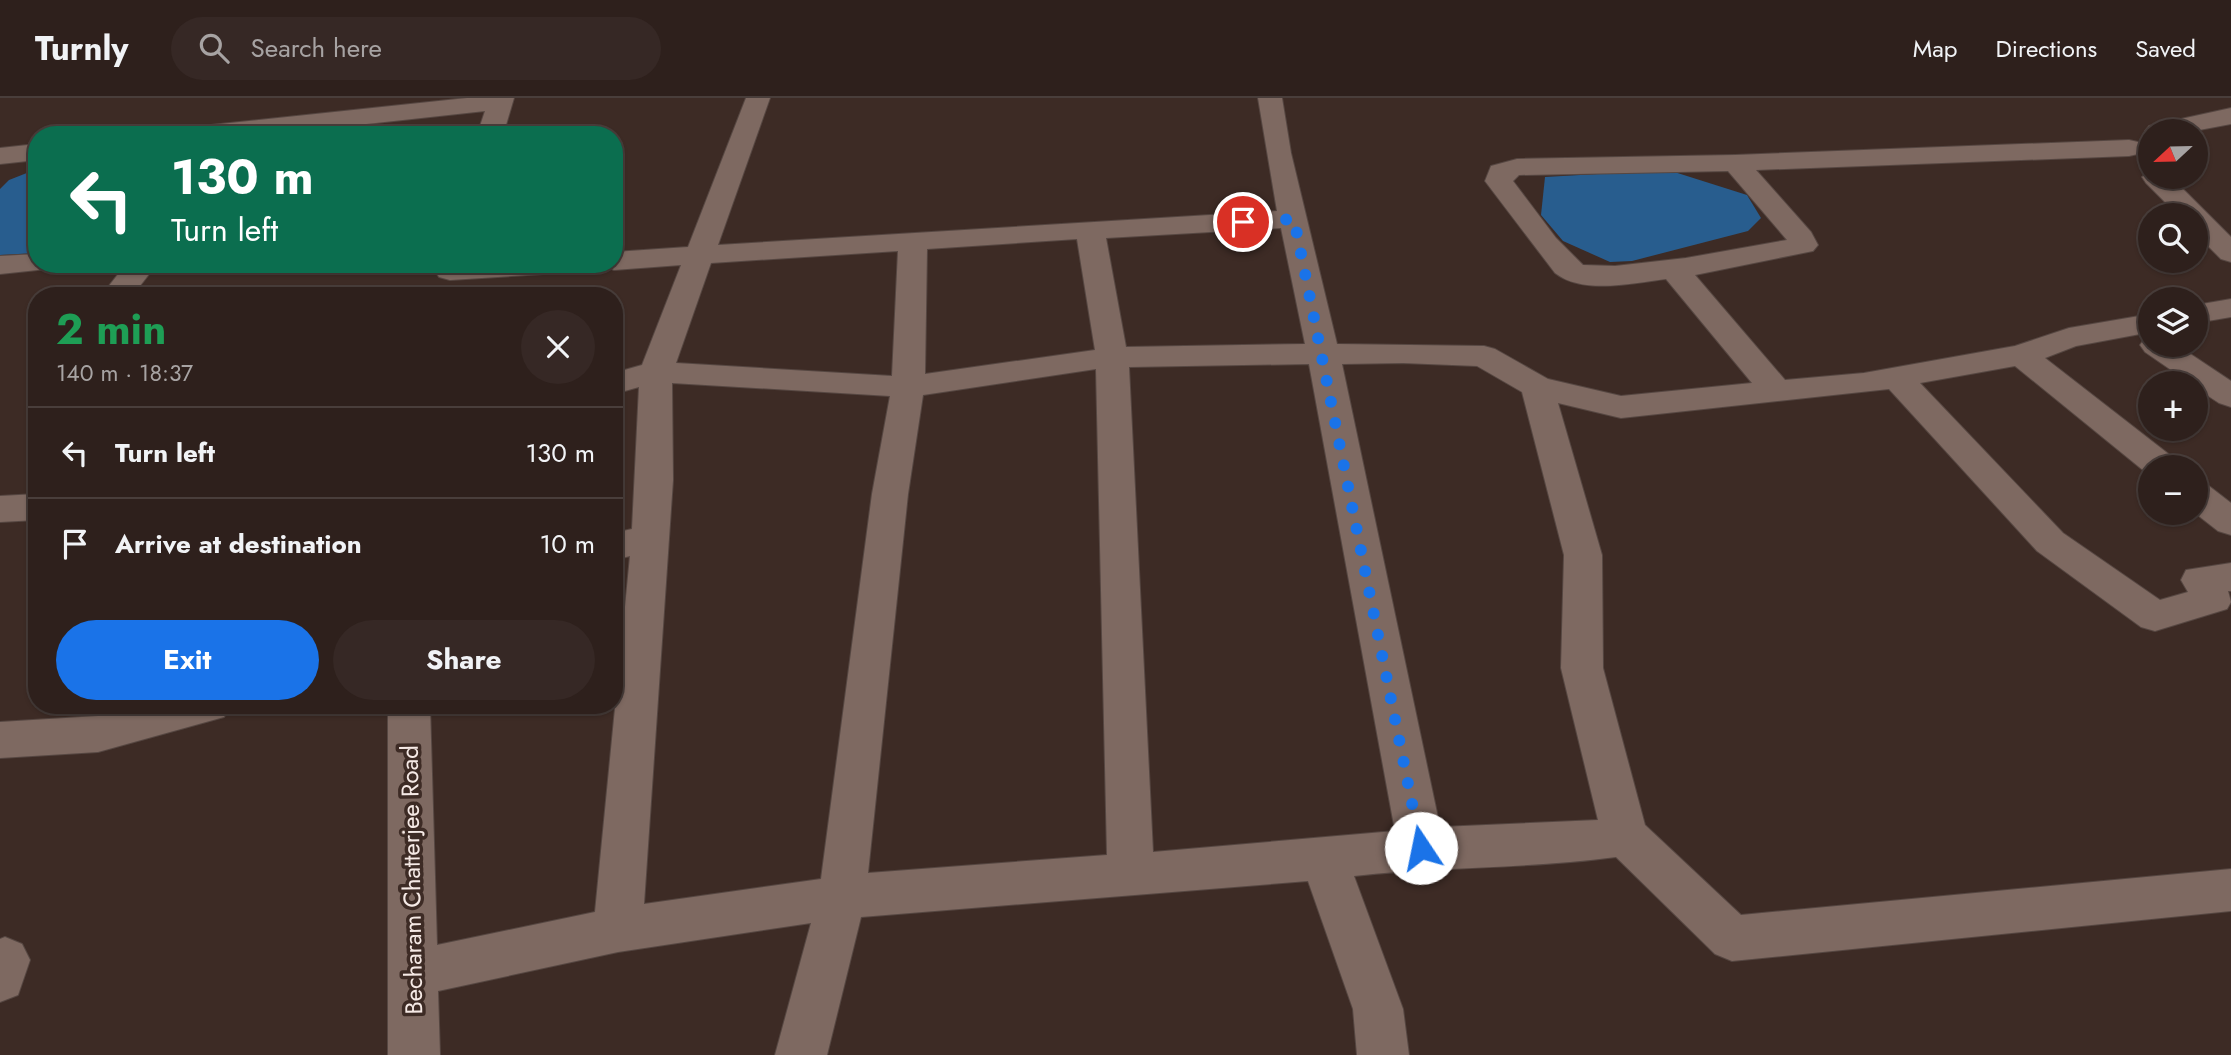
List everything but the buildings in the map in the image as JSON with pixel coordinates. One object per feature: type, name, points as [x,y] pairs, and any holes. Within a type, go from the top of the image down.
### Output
[{"type":"street","points":[[618,930],[632,543],[655,480],[656,372],[758,98]]},
{"type":"street","points":[[1270,98],[1278,153],[1324,356],[1421,848]]},
{"type":"street","points":[[288,126],[501,100],[493,126]]},
{"type":"street","points":[[2208,122],[2231,116]]},
{"type":"street","points":[[2138,134],[2125,135],[2129,148],[2138,157]]},
{"type":"street","points":[[1735,163],[1801,238],[1803,245],[1672,268],[1599,276],[1576,274],[1562,262],[1499,181],[1501,172],[1517,166],[1735,163],[2129,148]]},
{"type":"street","points":[[0,156],[28,153]]},
{"type":"street","points":[[2168,189],[2182,203]]},
{"type":"street","points":[[623,260],[1294,219]]},
{"type":"street","points":[[2208,229],[2231,253]]},
{"type":"street","points":[[1090,230],[1112,358],[1117,559],[1131,874]]},
{"type":"street","points":[[801,1055],[842,897],[890,494],[908,387],[913,242]]},
{"type":"street","points":[[0,265],[28,263]]},
{"type":"street","points":[[1672,268],[1777,392]]},
{"type":"street","points":[[123,287],[135,273]]},
{"type":"street","points":[[448,277],[482,273]]},
{"type":"street","points":[[2208,312],[2231,308]]},
{"type":"street","points":[[623,381],[656,372],[908,387],[1112,358],[1403,353],[1485,356],[1536,387],[1621,407],[1897,377],[2021,355],[2069,338],[2138,334]]},
{"type":"street","points":[[2021,355],[2147,455]]},
{"type":"street","points":[[2178,357],[2231,396]]},
{"type":"street","points":[[1897,377],[2050,542],[2155,616],[2213,599],[2200,580],[2231,577]]},
{"type":"street","points":[[1536,387],[1583,555],[1582,668],[1625,836],[1732,937],[2231,890]]},
{"type":"street","points":[[2208,504],[2231,522]]},
{"type":"street","points":[[0,509],[28,507]]},
{"type":"street","points":[[0,740],[98,734],[175,714]]},
{"type":"street","name":"Becharam Chatterjee Road","points":[[410,714],[414,1055]]},
{"type":"street","points":[[413,973],[618,930],[842,897],[1324,859],[1421,848],[1574,843],[1625,836]]},
{"type":"street","points":[[1324,859],[1378,1009],[1383,1055]]},
{"type":"street","points":[[0,962],[5,960],[0,978]]},
{"type":"water","points":[[1668,170],[1747,195],[1761,218],[1748,231],[1632,261],[1610,262],[1563,241],[1541,215],[1545,177]]},
{"type":"water","points":[[28,173],[28,253],[0,255],[0,189],[9,180]]},
{"type":"route","points":[[1243,222],[1294,219],[1298,233],[1421,848]]}]
